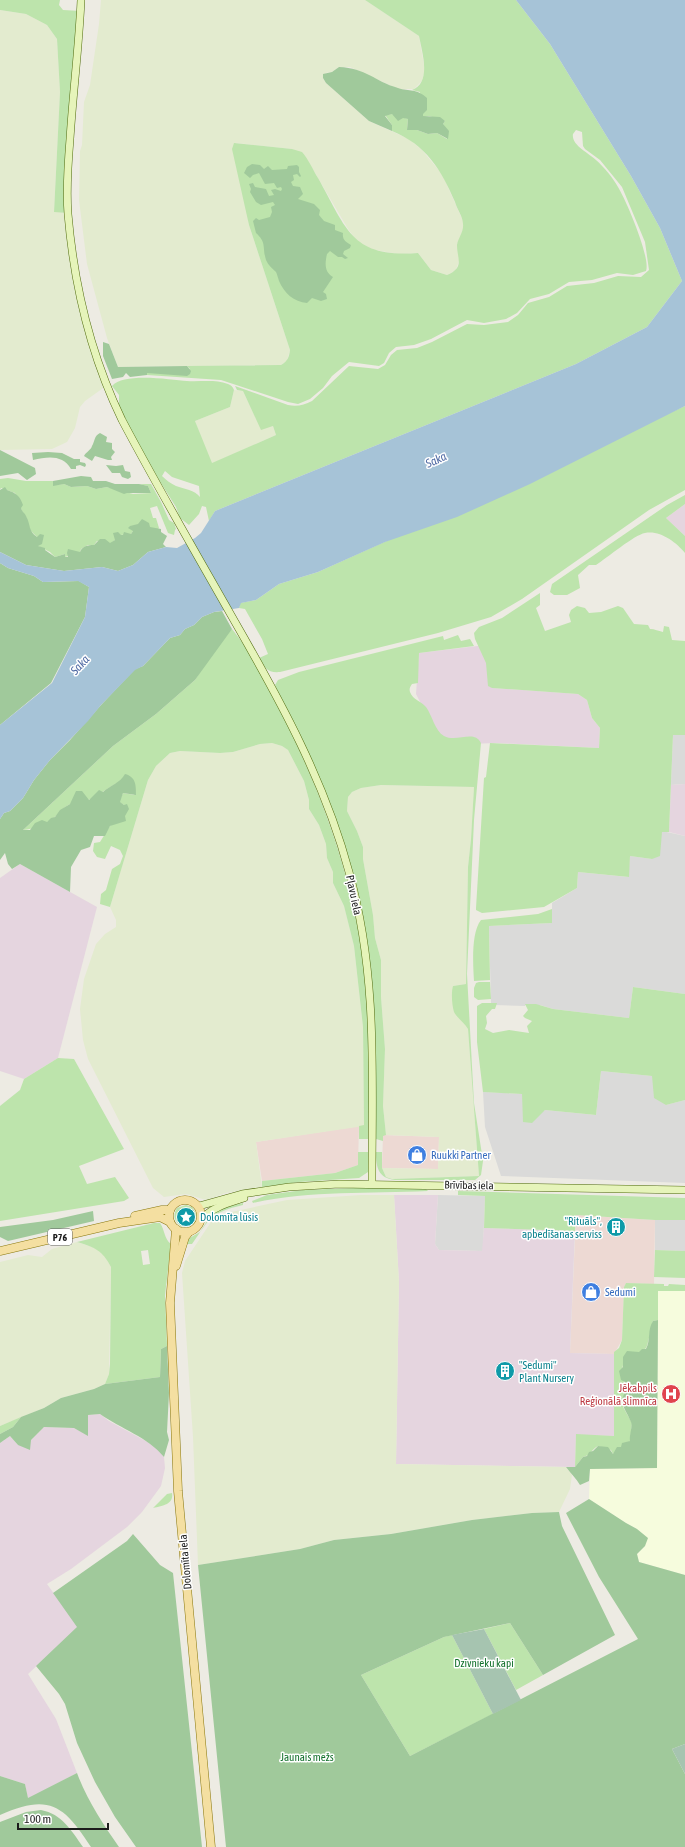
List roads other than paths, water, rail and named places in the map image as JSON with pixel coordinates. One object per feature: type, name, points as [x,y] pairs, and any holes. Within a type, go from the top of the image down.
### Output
[{"type":"main road","name":"P76","points":[[119,1223],[148,1213],[170,1210],[174,1204],[182,1200],[191,1200],[199,1206]]},
{"type":"main road","points":[[170,1210],[170,1222],[176,1229],[189,1232],[197,1227],[202,1219],[199,1206]]},
{"type":"main road","name":"P76","points":[[0,1251],[119,1223],[160,1217],[170,1222]]},
{"type":"main road","name":"Dolomīta iela","points":[[176,1229],[170,1303],[178,1491],[211,1847]]},
{"type":"main road","name":"Dolomīta iela","points":[[172,1276],[185,1237],[189,1232]]},
{"type":"street","name":"Pļavu iela","points":[[81,0],[68,166],[68,213],[75,271],[89,335],[106,386],[129,433],[296,732],[336,828],[350,873],[362,931],[370,994],[372,1038],[372,1183]]},
{"type":"street","name":"Brīvības iela","points":[[199,1206],[236,1195],[317,1185],[372,1183],[685,1190]]},
{"type":"street","name":"Brīvības iela","points":[[202,1219],[206,1214],[222,1205],[253,1194]]},
{"type":"water","name":"Saka","points":[[516,0],[685,0],[685,406],[530,484],[457,517],[385,542],[318,572],[279,584],[256,600],[241,603],[239,608],[214,612],[202,617],[194,625],[185,629],[180,635],[170,638],[143,666],[135,670],[50,760],[34,780],[23,798],[10,811],[4,813],[0,819],[0,725],[52,683],[85,617],[89,587],[78,581],[43,582],[34,576],[8,568],[0,563],[0,552],[26,565],[64,571],[102,567],[118,571],[133,565],[148,552],[166,547],[177,548],[201,533],[215,511],[576,364],[647,327],[682,281],[660,228],[631,176],[550,44]]},
{"type":"place","name":"Ruukki Partner","points":[[417,1155]]},
{"type":"place","name":"Dolomīta lūsis","points":[[186,1217]]},
{"type":"place","name":"\"Rituāls\", apbedīšanas serviss","points":[[616,1227]]},
{"type":"place","name":"Sedumi","points":[[591,1292]]},
{"type":"place","name":"\"Sedumi\" Plant Nursery","points":[[505,1371]]},
{"type":"place","name":"Jēkabpils Reģionālā slimnīca","points":[[671,1394]]},
{"type":"park label","name":"Dzīvnieku kapi","points":[[484,1663]]},
{"type":"park label","name":"Jaunais mežs","points":[[307,1757]]}]
